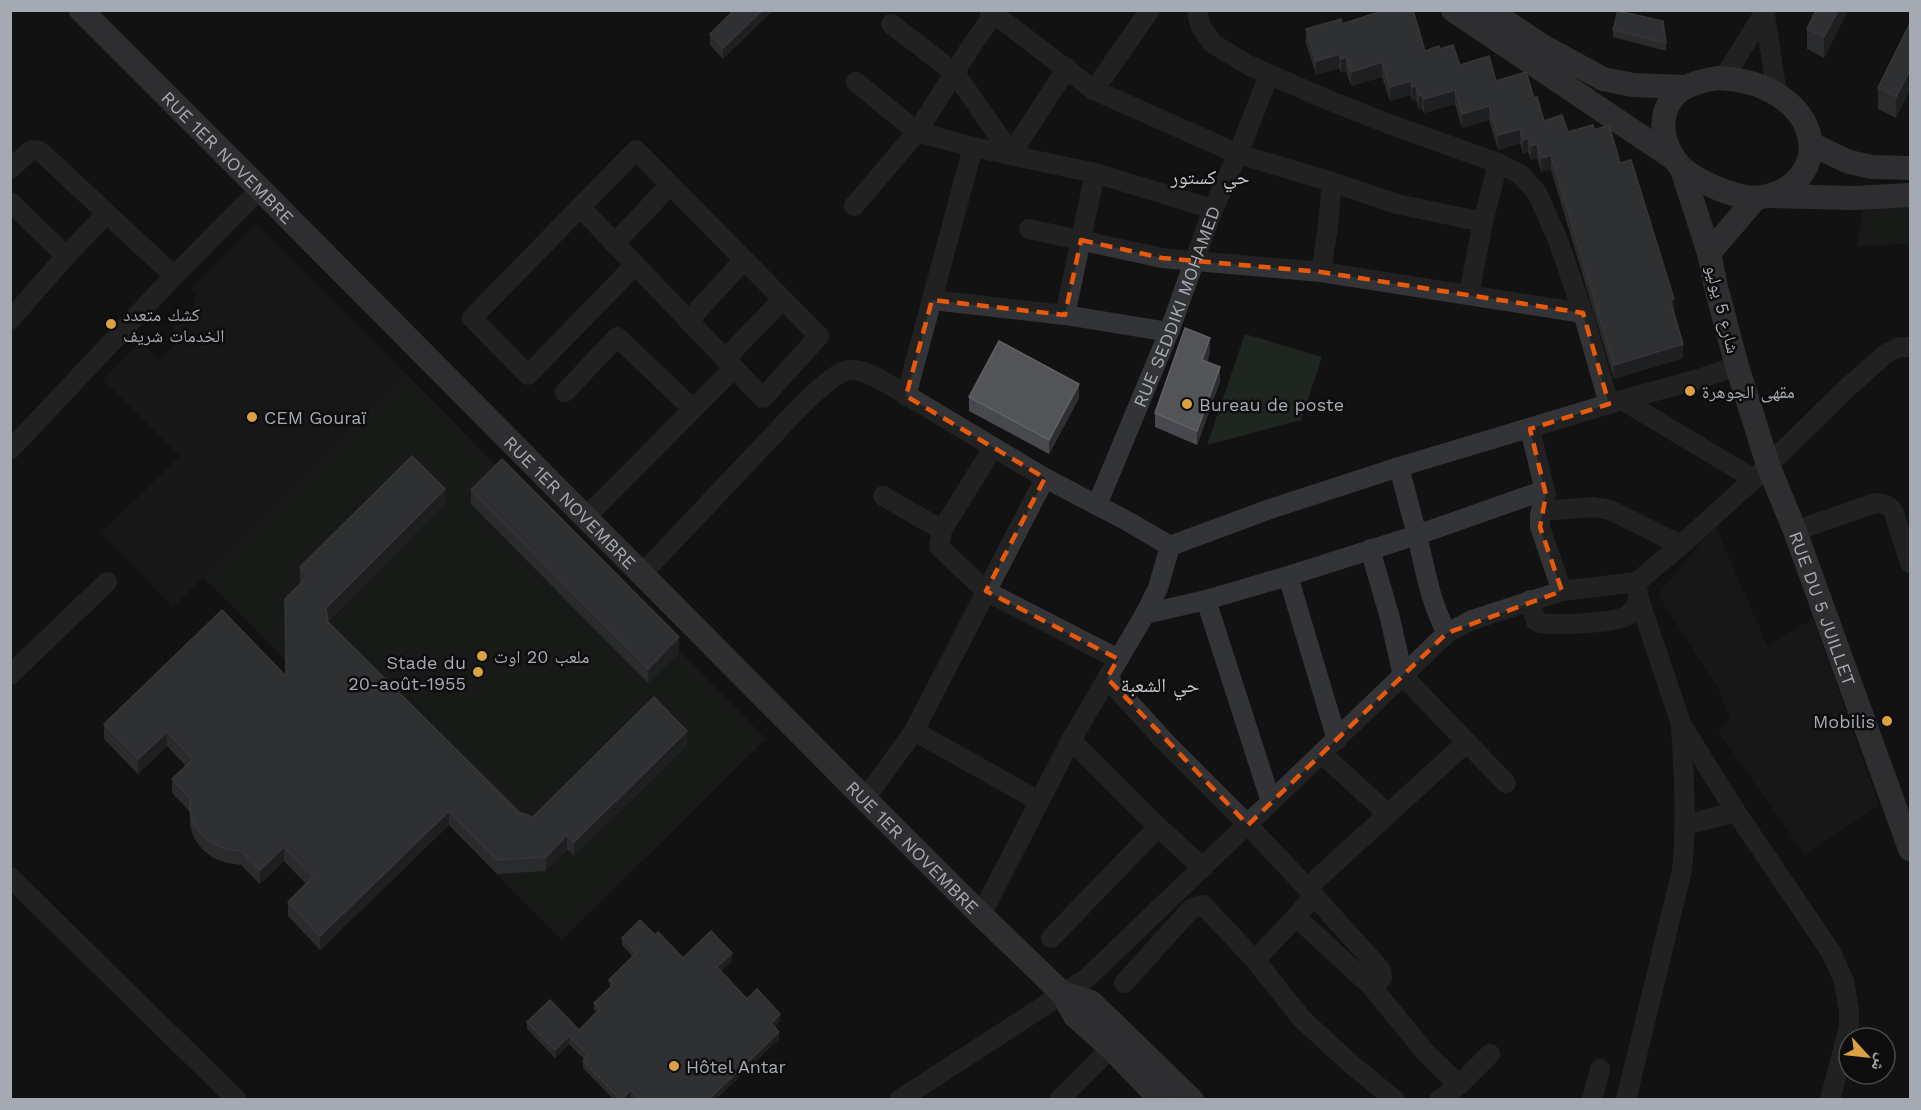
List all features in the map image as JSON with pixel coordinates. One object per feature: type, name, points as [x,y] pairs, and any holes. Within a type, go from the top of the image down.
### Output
[{"type":"main road","name":"RUE 1ER NOVEMBRE","points":[[81,10],[641,575],[1062,993],[1075,1016],[1111,1048],[1161,1100]]},
{"type":"main road","points":[[1454,10],[1695,178],[1727,193],[1763,197],[1856,198],[1911,195]]},
{"type":"main road","points":[[1489,10],[1539,44],[1603,79],[1633,85],[1685,87],[1702,81],[1723,79],[1746,81],[1777,94],[1798,113],[1807,126],[1811,144],[1810,159],[1798,180],[1784,190],[1763,197]]},
{"type":"main road","points":[[1678,164],[1664,140],[1663,123],[1674,97],[1685,87]]},
{"type":"main road","points":[[1811,144],[1849,162],[1872,167],[1911,168]]},
{"type":"main road","name":"شارع 5 يوليو","points":[[1678,164],[1709,253],[1737,366]]},
{"type":"main road","name":"شارع 5 يوليو","points":[[1709,253],[1763,197]]},
{"type":"main road","name":"RUE DU 5 JUILLET","points":[[1737,366],[1761,472],[1795,531],[1911,849]]},
{"type":"main road","name":"RUE 1ER NOVEMBRE","points":[[1062,993],[1091,1002],[1192,1100]]},
{"type":"street","points":[[1197,10],[1200,25],[1212,43],[1248,65],[1389,124],[1498,163],[1520,174],[1537,193],[1558,240],[1616,402],[1761,472]]},
{"type":"street","points":[[854,206],[917,132],[993,12],[1094,90],[1238,154],[1397,204],[1484,222]]},
{"type":"street","points":[[1094,90],[1142,13]]},
{"type":"street","points":[[1723,79],[1765,13]]},
{"type":"street","points":[[1765,13],[1777,94]]},
{"type":"street","points":[[891,24],[954,74],[1011,154]]},
{"type":"street","points":[[1011,154],[1067,68]]},
{"type":"street","name":"RUE SEDDIKI MOHAMED","points":[[1097,505],[1169,332],[1213,209],[1238,154],[1269,75]]},
{"type":"street","points":[[856,82],[917,132],[973,147],[1095,173],[1213,209]]},
{"type":"street","points":[[906,396],[973,147]]},
{"type":"street","points":[[580,207],[634,266],[763,398],[819,336],[636,150],[580,207],[472,318],[528,375],[634,266]]},
{"type":"street","points":[[10,169],[30,151],[40,151],[174,276]]},
{"type":"street","points":[[1469,294],[1498,163]]},
{"type":"street","points":[[1065,315],[1095,173]]},
{"type":"street","points":[[1321,272],[1329,226],[1332,182]]},
{"type":"street","points":[[614,244],[670,185]]},
{"type":"street","points":[[11,448],[260,189]]},
{"type":"street","points":[[10,202],[66,256]]},
{"type":"street","points":[[10,320],[106,214]]},
{"type":"street","points":[[1029,229],[1162,258],[1321,272],[1583,314]]},
{"type":"street","points":[[688,321],[744,260]]},
{"type":"street","points":[[585,518],[693,410],[783,299]]},
{"type":"street","points":[[932,300],[1065,315],[1169,332]]},
{"type":"street","points":[[565,392],[617,337],[693,410]]},
{"type":"street","points":[[1530,600],[1536,621],[1547,624],[1618,619],[1629,614],[1638,590],[1681,544],[1887,353],[1900,347],[1911,347]]},
{"type":"street","points":[[641,575],[820,387],[848,369],[860,371],[883,381],[1045,478],[1170,546],[1267,510],[1399,467],[1616,402],[1699,380],[1737,366]]},
{"type":"street","points":[[1530,429],[1545,490],[1539,519],[1540,527],[1562,591]]},
{"type":"street","points":[[993,448],[942,530],[939,547],[986,591],[1118,659]]},
{"type":"street","points":[[1399,467],[1431,597],[1447,633]]},
{"type":"street","points":[[865,799],[914,731],[1045,478]]},
{"type":"street","points":[[1144,614],[1206,600],[1288,576],[1417,535],[1545,490]]},
{"type":"street","points":[[883,496],[942,530]]},
{"type":"street","points":[[1795,531],[1875,503],[1881,503],[1891,508],[1894,513],[1911,563]]},
{"type":"street","points":[[1541,511],[1594,507],[1610,510],[1681,544]]},
{"type":"street","points":[[981,915],[1071,740],[1158,588],[1170,546]]},
{"type":"street","points":[[1370,549],[1390,618],[1403,676],[1506,783]]},
{"type":"street","points":[[1288,576],[1337,740]]},
{"type":"street","points":[[10,675],[107,582]]},
{"type":"street","points":[[899,1100],[1087,978],[1447,633],[1472,620],[1562,591],[1638,590]]},
{"type":"street","points":[[1638,590],[1681,724],[1736,812],[1831,952],[1844,981],[1849,1011],[1848,1027],[1830,1100]]},
{"type":"street","points":[[1206,600],[1271,802]]},
{"type":"street","points":[[1107,678],[1167,744],[1248,825],[1381,970],[1382,978],[1372,987]]},
{"type":"street","points":[[1626,1100],[1680,878],[1685,825],[1681,724]]},
{"type":"street","points":[[914,731],[1039,801]]},
{"type":"street","points":[[1071,740],[1158,827],[1203,868]]},
{"type":"street","points":[[1255,960],[1296,917],[1310,892],[1388,814],[1467,742]]},
{"type":"street","points":[[1322,754],[1388,814]]},
{"type":"street","points":[[1685,825],[1736,812]]},
{"type":"street","points":[[1051,938],[1158,827]]},
{"type":"street","points":[[10,876],[237,1100]]},
{"type":"street","points":[[1124,983],[1191,909],[1203,905],[1264,970],[1302,1019],[1395,1100]]},
{"type":"street","points":[[1296,917],[1372,987],[1426,1053],[1459,1085]]},
{"type":"street","points":[[1059,1100],[1111,1048]]},
{"type":"street","points":[[1439,1100],[1459,1085],[1491,1054]]},
{"type":"street","points":[[1593,1100],[1600,1069]]},
{"type":"highlighted area","points":[[1081,240],[1162,258],[1321,272],[1583,313],[1609,404],[1530,429],[1546,495],[1540,527],[1562,591],[1447,633],[1248,825],[1107,678],[1118,659],[986,591],[1045,478],[906,396],[932,300],[1065,315]]},
{"type":"shaded area","points":[[1910,195],[1910,244],[1857,246],[1865,198]]},
{"type":"shaded area","name":"CEM Gouraï","points":[[256,223],[406,374],[173,607],[101,534],[180,456],[103,379],[140,342],[159,360],[180,338],[171,328],[192,308],[196,294],[190,289]]},
{"type":"shaded area","points":[[1245,334],[1322,357],[1301,420],[1207,445]]},
{"type":"shaded area","name":"ملعب 20 اوت","points":[[406,374],[766,739],[562,940],[203,577]]},
{"type":"shaded area","points":[[1715,525],[1767,645],[1813,619],[1879,805],[1805,855],[1718,731],[1730,719],[1718,688],[1658,595]]},
{"type":"building","points":[[734,10],[763,10],[723,48],[710,34]]},
{"type":"building","points":[[1385,10],[1413,10],[1425,51],[1439,46],[1440,49],[1453,45],[1460,65],[1489,56],[1496,81],[1526,72],[1544,121],[1562,115],[1568,132],[1593,125],[1594,130],[1609,125],[1620,163],[1631,160],[1674,299],[1670,300],[1683,344],[1614,365],[1551,155],[1541,158],[1537,144],[1531,146],[1528,138],[1523,140],[1520,129],[1498,135],[1489,106],[1462,114],[1455,90],[1424,99],[1422,95],[1419,96],[1416,86],[1412,87],[1411,81],[1390,87],[1382,62],[1351,72],[1346,57],[1341,59],[1339,54],[1316,61],[1306,29],[1341,19],[1342,24]]},
{"type":"building","points":[[1816,10],[1838,10],[1824,37],[1807,29]]},
{"type":"building","points":[[1618,11],[1663,21],[1666,43],[1613,30]]},
{"type":"building","points":[[1911,21],[1911,68],[1896,97],[1878,88]]},
{"type":"building","name":"Bureau de poste","points":[[1185,328],[1210,338],[1202,360],[1220,367],[1197,431],[1155,413]]},
{"type":"building","points":[[999,341],[1079,384],[1049,440],[969,397]]},
{"type":"building","points":[[412,456],[445,489],[326,608],[328,622],[519,812],[533,817],[654,697],[687,731],[574,842],[567,835],[546,857],[497,860],[449,811],[320,936],[288,902],[313,877],[284,847],[260,870],[241,851],[213,844],[202,835],[194,824],[190,812],[190,798],[172,779],[193,759],[167,732],[138,759],[104,724],[222,610],[286,676],[285,599],[308,576],[300,567]]},
{"type":"building","points":[[502,459],[679,637],[648,669],[471,490]]},
{"type":"building","points":[[640,920],[655,935],[658,932],[683,958],[711,931],[732,953],[717,967],[747,999],[757,989],[780,1014],[771,1023],[779,1032],[708,1100],[640,1100],[631,1090],[621,1100],[583,1061],[588,1055],[569,1036],[555,1050],[527,1022],[550,1000],[579,1030],[600,1009],[594,1003],[614,984],[609,980],[636,953],[622,938]]},
{"type":"place","name":"كشك متعدد الخدمات شريف","points":[[111,324]]},
{"type":"place","name":"مقهى الجوهرة","points":[[1690,391]]},
{"type":"place","name":"Bureau de poste","points":[[1187,404]]},
{"type":"place","name":"CEM Gouraï","points":[[252,417]]},
{"type":"place","name":"ملعب 20 اوت","points":[[482,656]]},
{"type":"place","name":"Stade du 20-août-1955","points":[[478,672]]},
{"type":"place","name":"Mobilis","points":[[1887,721]]},
{"type":"place","name":"Hôtel Antar","points":[[674,1066]]},
{"type":"district","name":"حي كستور","points":[[1210,177]]},
{"type":"district","name":"حي الشعبة","points":[[1160,685]]}]
